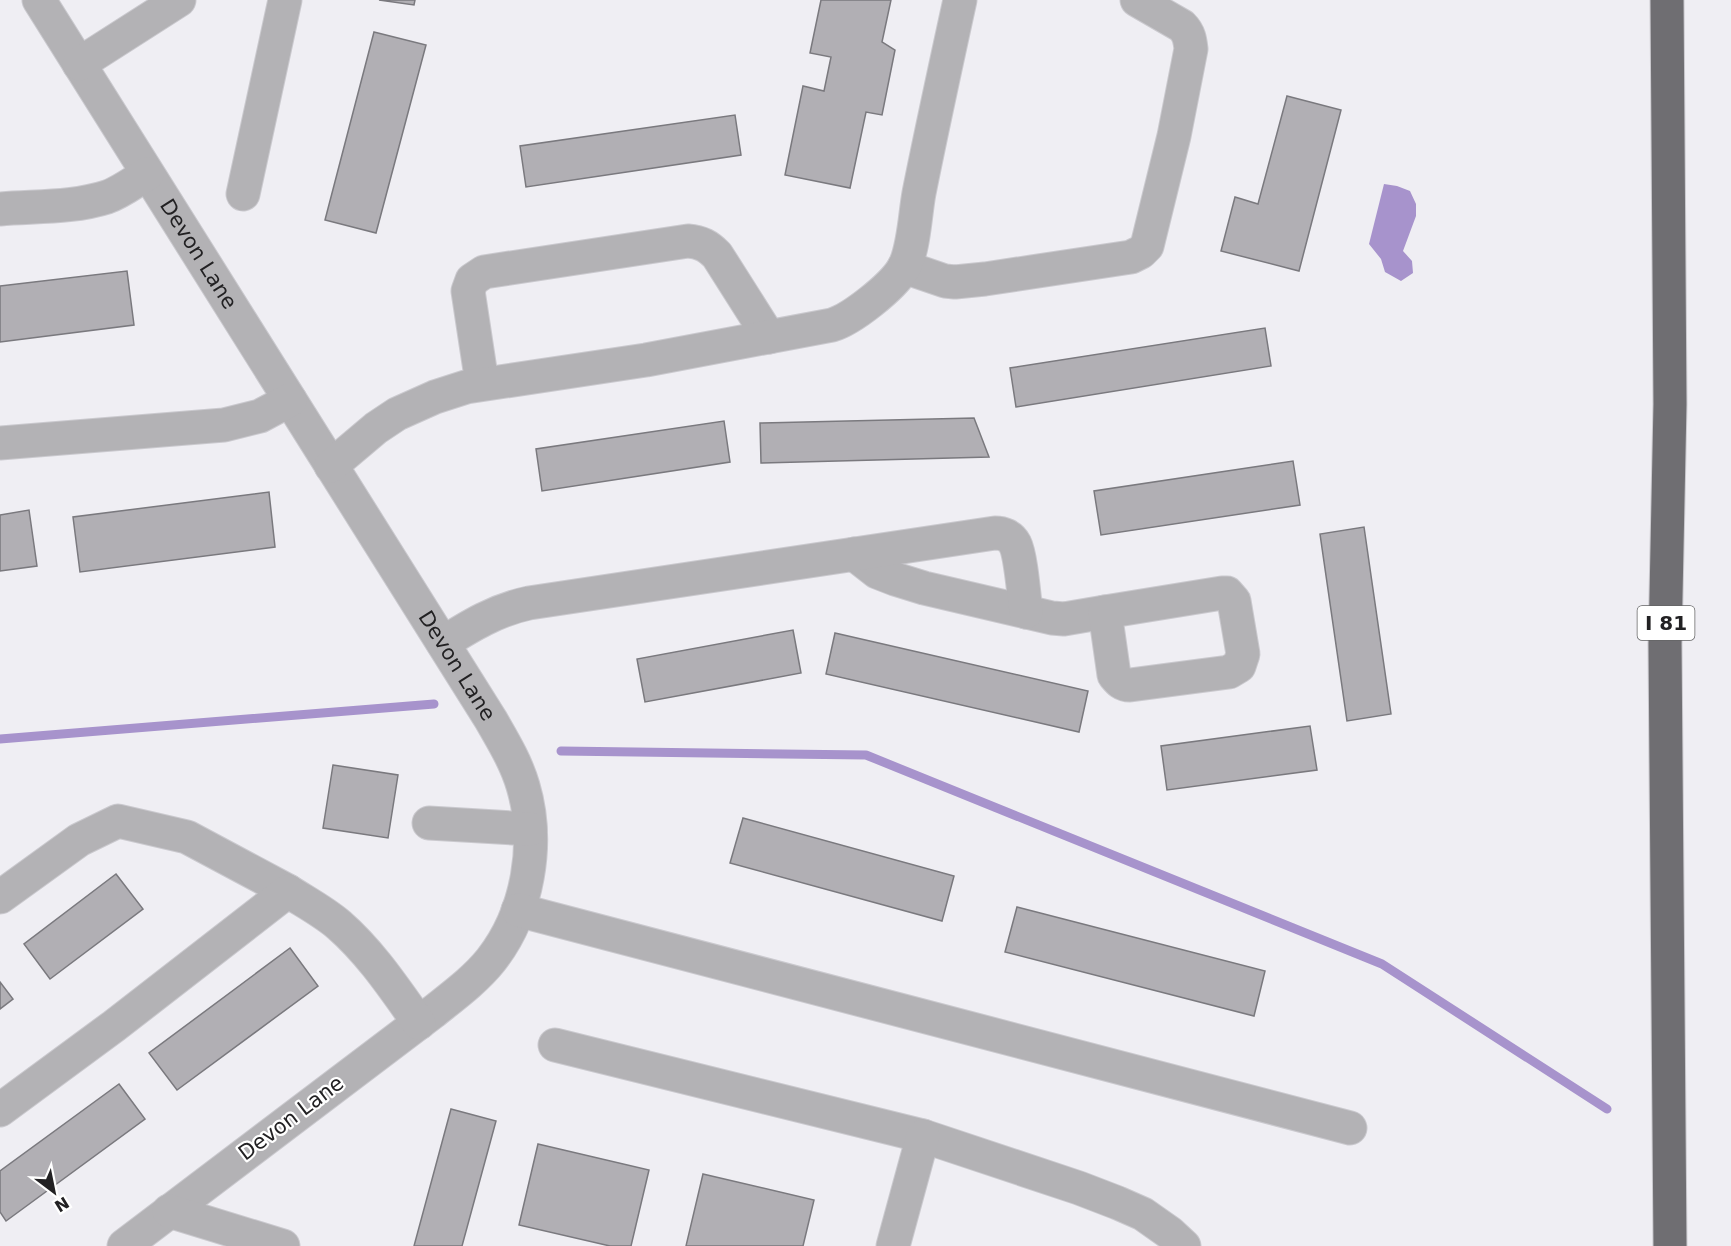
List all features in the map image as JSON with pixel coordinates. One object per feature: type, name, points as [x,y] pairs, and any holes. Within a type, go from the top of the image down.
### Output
[{"type":"highway","name":"I 81","points":[[1667,0],[1670,404],[1665,644],[1670,1246]]},
{"type":"street","name":"Devon Lane","points":[[39,0],[491,720],[514,761],[523,784],[530,829],[526,881],[518,910],[504,940],[490,961],[463,988],[419,1023],[124,1246]]},
{"type":"street","points":[[79,64],[179,0]]},
{"type":"street","points":[[243,194],[285,0]]},
{"type":"street","points":[[331,466],[376,428],[397,414],[435,397],[482,383],[646,360],[832,325],[847,319],[895,280],[909,254],[918,196],[960,0]]},
{"type":"street","points":[[904,267],[955,282],[1131,257],[1147,246],[1174,136],[1191,48],[1190,39],[1182,26],[1137,0]]},
{"type":"street","points":[[0,208],[88,202],[122,190],[147,174]]},
{"type":"street","points":[[482,383],[468,291],[472,280],[484,272],[688,241],[698,242],[717,255],[769,337]]},
{"type":"street","points":[[0,443],[224,425],[260,416],[290,400]]},
{"type":"street","points":[[442,643],[480,620],[521,604],[1001,533],[1008,536],[1016,545],[1026,612]]},
{"type":"street","points":[[854,554],[877,572],[888,577],[924,588],[1026,612],[1064,619],[1105,612]]},
{"type":"street","points":[[0,897],[79,840],[118,821],[187,837],[288,891],[337,923],[375,962],[419,1023]]},
{"type":"street","points":[[429,823],[530,829]]},
{"type":"street","points":[[0,1110],[114,1026],[288,891]]},
{"type":"street","points":[[518,910],[1350,1128]]},
{"type":"street","points":[[555,1045],[923,1136],[1079,1188],[1143,1214],[1184,1246]]},
{"type":"street","points":[[894,1246],[923,1136]]},
{"type":"street","points":[[170,1211],[283,1246]]},
{"type":"shaded area","points":[[1384,184],[1410,191],[1416,204],[1416,216],[1403,251],[1412,261],[1413,273],[1401,281],[1385,272],[1381,259],[1369,244]]},
{"type":"building","points":[[379,0],[415,0],[414,5]]},
{"type":"building","points":[[821,0],[891,0],[882,42],[895,50],[882,115],[866,112],[850,188],[785,175],[803,86],[824,91],[831,57],[810,53]]},
{"type":"building","points":[[374,32],[426,45],[376,233],[325,220]]},
{"type":"building","points":[[1287,96],[1341,110],[1299,271],[1221,251],[1235,197],[1258,204]]},
{"type":"building","points":[[735,115],[741,155],[526,187],[520,146]]},
{"type":"building","points":[[127,271],[134,325],[0,342],[0,286]]},
{"type":"building","points":[[1265,328],[1271,366],[1016,407],[1010,368]]},
{"type":"building","points":[[974,418],[989,457],[761,463],[760,423]]},
{"type":"building","points":[[724,421],[730,462],[542,491],[536,449]]},
{"type":"building","points":[[1293,461],[1300,505],[1101,535],[1094,491]]},
{"type":"building","points":[[269,492],[275,547],[80,572],[73,517]]},
{"type":"building","points":[[29,510],[37,566],[0,571],[0,515]]},
{"type":"building","points":[[1364,527],[1391,714],[1347,721],[1320,534]]},
{"type":"building","points":[[793,630],[801,673],[645,702],[637,659]]},
{"type":"building","points":[[835,633],[1088,691],[1079,732],[826,674]]},
{"type":"building","points":[[1310,726],[1317,770],[1167,790],[1161,746]]},
{"type":"building","points":[[333,765],[398,775],[388,838],[323,828]]},
{"type":"building","points":[[743,818],[954,876],[942,921],[730,863]]},
{"type":"building","points":[[116,874],[143,909],[50,979],[24,944]]},
{"type":"building","points":[[1017,907],[1265,971],[1254,1016],[1005,952]]},
{"type":"building","points":[[290,948],[318,986],[177,1090],[149,1053]]},
{"type":"building","points":[[0,982],[13,999],[0,1009]]},
{"type":"building","points":[[119,1084],[145,1119],[6,1221],[0,1212],[0,1171]]},
{"type":"building","points":[[451,1109],[496,1121],[462,1246],[414,1246]]},
{"type":"building","points":[[538,1144],[649,1170],[631,1246],[610,1246],[519,1225]]},
{"type":"building","points":[[703,1174],[814,1200],[803,1246],[686,1246]]},
{"type":"waterway","points":[[0,739],[434,704]]},
{"type":"waterway","points":[[561,751],[866,755],[1382,964],[1607,1109]]}]
